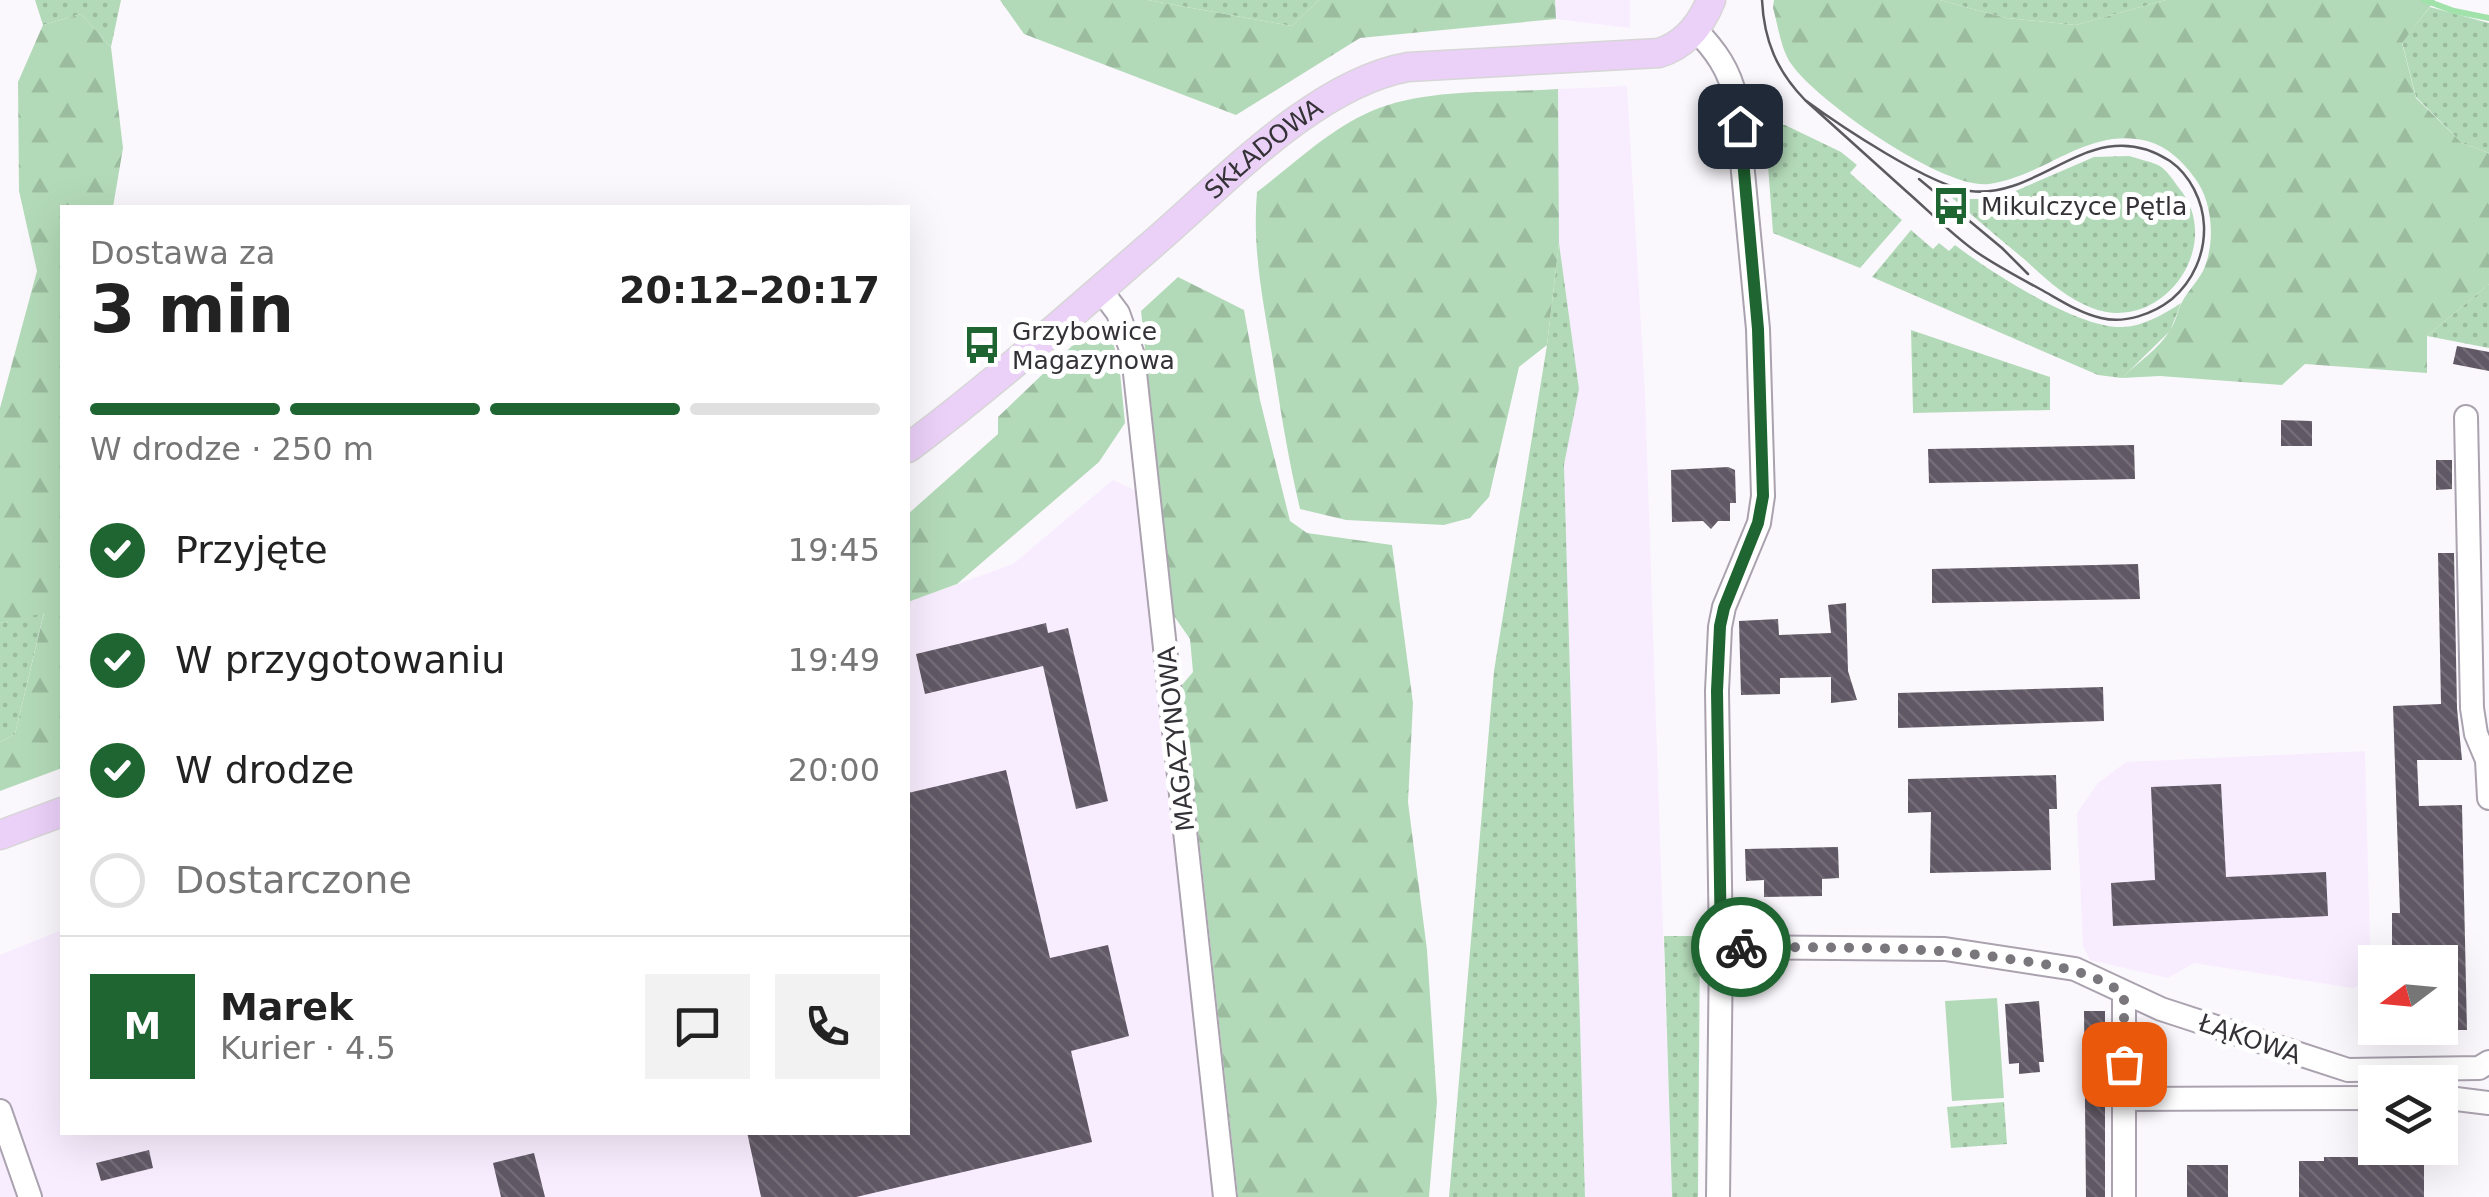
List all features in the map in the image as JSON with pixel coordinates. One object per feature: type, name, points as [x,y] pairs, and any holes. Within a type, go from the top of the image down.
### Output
[{"type":"main road","points":[[1695,29],[1711,0]]},
{"type":"main road","name":"SKŁADOWA","points":[[910,446],[1282,133],[1352,83],[1383,72],[1421,66],[1649,55],[1678,44],[1695,29]]},
{"type":"main road","points":[[0,836],[60,813]]},
{"type":"street","points":[[1695,29],[1719,55],[1736,100],[1762,400],[1762,509],[1720,626],[1718,1197]]},
{"type":"street","name":"MAGAZYNOWA","points":[[1100,289],[1118,312],[1133,354],[1225,1197]]},
{"type":"street","points":[[2466,417],[2472,708],[2476,734],[2487,760],[2489,798]]},
{"type":"street","name":"ŁĄKOWA","points":[[1721,947],[1945,949],[2075,969],[2104,980],[2124,994],[2348,1070],[2479,1068],[2489,1062]]},
{"type":"street","points":[[2124,994],[2124,1197]]},
{"type":"street","points":[[2124,1099],[2358,1098]]},
{"type":"street","points":[[2458,1099],[2489,1103]]},
{"type":"street","points":[[0,1111],[30,1197]]},
{"type":"shaded area","points":[[1555,0],[1630,0],[1630,28],[1556,19]]},
{"type":"shaded area","points":[[1627,86],[1645,394],[1672,1197],[1585,1197],[1564,465],[1579,389],[1559,243],[1558,89]]},
{"type":"shaded area","points":[[1113,480],[1136,491],[1216,1197],[0,1197],[0,955],[60,931],[60,1135],[910,1135],[910,601],[1013,564]]},
{"type":"shaded area","points":[[2365,751],[2370,945],[2358,945],[2358,986],[2352,988],[2194,963],[2168,978],[2090,960],[2083,946],[2077,813],[2098,783],[2126,762]]},
{"type":"green space","points":[[35,0],[121,0],[111,47],[81,14],[43,25]]},
{"type":"green space","points":[[1000,0],[1148,0],[1292,26],[1319,0],[1555,0],[1556,19],[1360,38],[1236,115],[1024,34]]},
{"type":"green space","points":[[1148,0],[1319,0],[1292,26]]},
{"type":"green space","points":[[1774,0],[1940,0],[2006,18],[2076,25],[2166,0],[2435,0],[2402,43],[2416,98],[2462,143],[2489,153],[2489,284],[2427,336],[2427,373],[2305,364],[2282,385],[2160,376],[2122,378],[2166,337],[2207,260],[2209,210],[2200,187],[2184,165],[2155,144],[2126,138],[2086,146],[2009,180],[1989,184],[1943,173],[1883,141],[1806,81],[1785,53]]},
{"type":"green space","points":[[1940,0],[2166,0],[2076,25],[2006,18]]},
{"type":"green space","points":[[2430,7],[2489,23],[2489,153],[2462,143],[2416,97],[2402,42]]},
{"type":"green space","points":[[81,14],[111,47],[123,148],[113,205],[60,205],[60,769],[0,791],[0,742],[15,734],[44,613],[0,623],[0,408],[37,271],[19,191],[18,82],[43,25]]},
{"type":"green space","points":[[1558,89],[1559,243],[1547,345],[1519,367],[1489,497],[1470,518],[1444,525],[1346,520],[1300,509],[1259,274],[1257,192],[1331,134],[1379,108],[1445,94]]},
{"type":"green space","points":[[1765,125],[1785,125],[1841,152],[1857,165],[1850,173],[1902,220],[1860,268],[1773,233]]},
{"type":"green space","points":[[2129,156],[2158,165],[2170,175],[2192,211],[2195,235],[2191,258],[2179,280],[2163,297],[2142,309],[2118,313],[2082,304],[2048,280],[1942,189],[1971,199],[1997,199],[2094,157]]},
{"type":"green space","points":[[1911,230],[1933,249],[1939,243],[1949,251],[1955,245],[2036,297],[2105,325],[2139,324],[2181,303],[2170,331],[2122,378],[2098,375],[1872,277]]},
{"type":"green space","points":[[1559,243],[1579,389],[1564,465],[1585,1197],[1449,1197],[1494,671],[1547,345]]},
{"type":"green space","points":[[1178,277],[1244,310],[1260,400],[1290,521],[1307,533],[1392,545],[1413,703],[1408,802],[1427,950],[1437,1102],[1429,1197],[1238,1197],[1182,685],[1193,672],[1190,639],[1174,616],[1141,311]]},
{"type":"green space","points":[[2489,284],[2489,348],[2427,336]]},
{"type":"green space","points":[[1911,330],[2050,377],[2050,410],[1913,413]]},
{"type":"green space","points":[[1092,338],[1113,343],[1119,362],[1125,423],[1099,462],[957,584],[910,601],[910,512],[998,434],[998,417],[1072,346]]},
{"type":"green space","points":[[44,612],[15,734],[0,742],[0,623]]},
{"type":"green space","points":[[1664,936],[1700,936],[1698,1197],[1672,1197]]},
{"type":"green space","points":[[1997,998],[2004,1098],[1952,1101],[1945,1001]]},
{"type":"green space","points":[[2004,1102],[2007,1144],[1951,1148],[1947,1107]]},
{"type":"building","points":[[2457,346],[2489,352],[2489,371],[2453,364]]},
{"type":"building","points":[[2281,420],[2312,421],[2312,446],[2281,446]]},
{"type":"building","points":[[2134,445],[2135,479],[1929,483],[1928,449]]},
{"type":"building","points":[[2436,460],[2452,460],[2452,489],[2436,490]]},
{"type":"building","points":[[1671,470],[1735,470],[1736,503],[1730,503],[1730,521],[1718,521],[1711,529],[1703,521],[1672,522]]},
{"type":"building","points":[[2438,553],[2454,553],[2462,760],[2417,760],[2419,806],[2462,805],[2467,1030],[2458,1030],[2458,945],[2392,945],[2392,913],[2400,913],[2393,706],[2441,704]]},
{"type":"building","points":[[2138,564],[2140,599],[1932,603],[1932,569]]},
{"type":"building","points":[[1846,603],[1848,671],[1857,700],[1831,703],[1831,677],[1780,678],[1780,694],[1741,695],[1739,621],[1778,619],[1779,635],[1831,633],[1828,605]]},
{"type":"building","points":[[1046,623],[1048,633],[1068,628],[1108,801],[1076,809],[1043,666],[925,694],[916,654]]},
{"type":"building","points":[[2103,687],[2104,721],[1898,728],[1898,693]]},
{"type":"building","points":[[1006,770],[1050,958],[1108,945],[1129,1036],[1071,1051],[1092,1142],[856,1197],[761,1197],[748,1135],[910,1135],[910,793]]},
{"type":"building","points":[[2056,775],[2057,809],[2049,809],[2051,870],[1930,873],[1931,812],[1908,813],[1908,779]]},
{"type":"building","points":[[2221,784],[2226,877],[2326,872],[2328,916],[2113,926],[2111,883],[2155,880],[2151,787]]},
{"type":"building","points":[[1838,847],[1839,878],[1822,879],[1822,896],[1764,897],[1764,880],[1746,881],[1745,849]]},
{"type":"building","points":[[2039,1001],[2044,1062],[2039,1062],[2040,1072],[2019,1074],[2019,1063],[2009,1064],[2005,1004]]},
{"type":"building","points":[[2084,1011],[2105,1011],[2105,1197],[2086,1197]]},
{"type":"building","points":[[149,1150],[153,1168],[101,1181],[96,1163]]},
{"type":"building","points":[[534,1153],[545,1197],[501,1197],[493,1163]]},
{"type":"building","points":[[2324,1157],[2358,1157],[2358,1165],[2424,1165],[2424,1197],[2299,1197],[2299,1161],[2324,1161]]},
{"type":"building","points":[[2187,1165],[2228,1165],[2228,1197],[2187,1197]]},
{"type":"waterway","points":[[2424,0],[2489,18]]},
{"type":"tram line","points":[[1762,0],[1774,54],[1795,89],[1805,100],[1948,229],[1990,261],[2077,310],[2110,320],[2138,316],[2164,304],[2186,284],[2196,266],[2204,226],[2194,189],[2170,161],[2142,148],[2116,146],[2092,151],[2021,183],[1996,190],[1970,191],[1909,167],[1805,100]]},
{"type":"tram line","points":[[1919,179],[2028,274]]},
{"type":"way so far","points":[[1741,947],[1945,949],[2075,969],[2104,980],[2124,994],[2124,1064]]},
{"type":"place","name":"Mikulczyce Pętla","points":[[1951,206]]},
{"type":"place","name":"Grzybowice Magazynowa","points":[[982,345]]},
{"type":"route","points":[[1740,126],[1758,329],[1763,496],[1758,523],[1724,608],[1717,691],[1721,947],[1741,947]]}]
